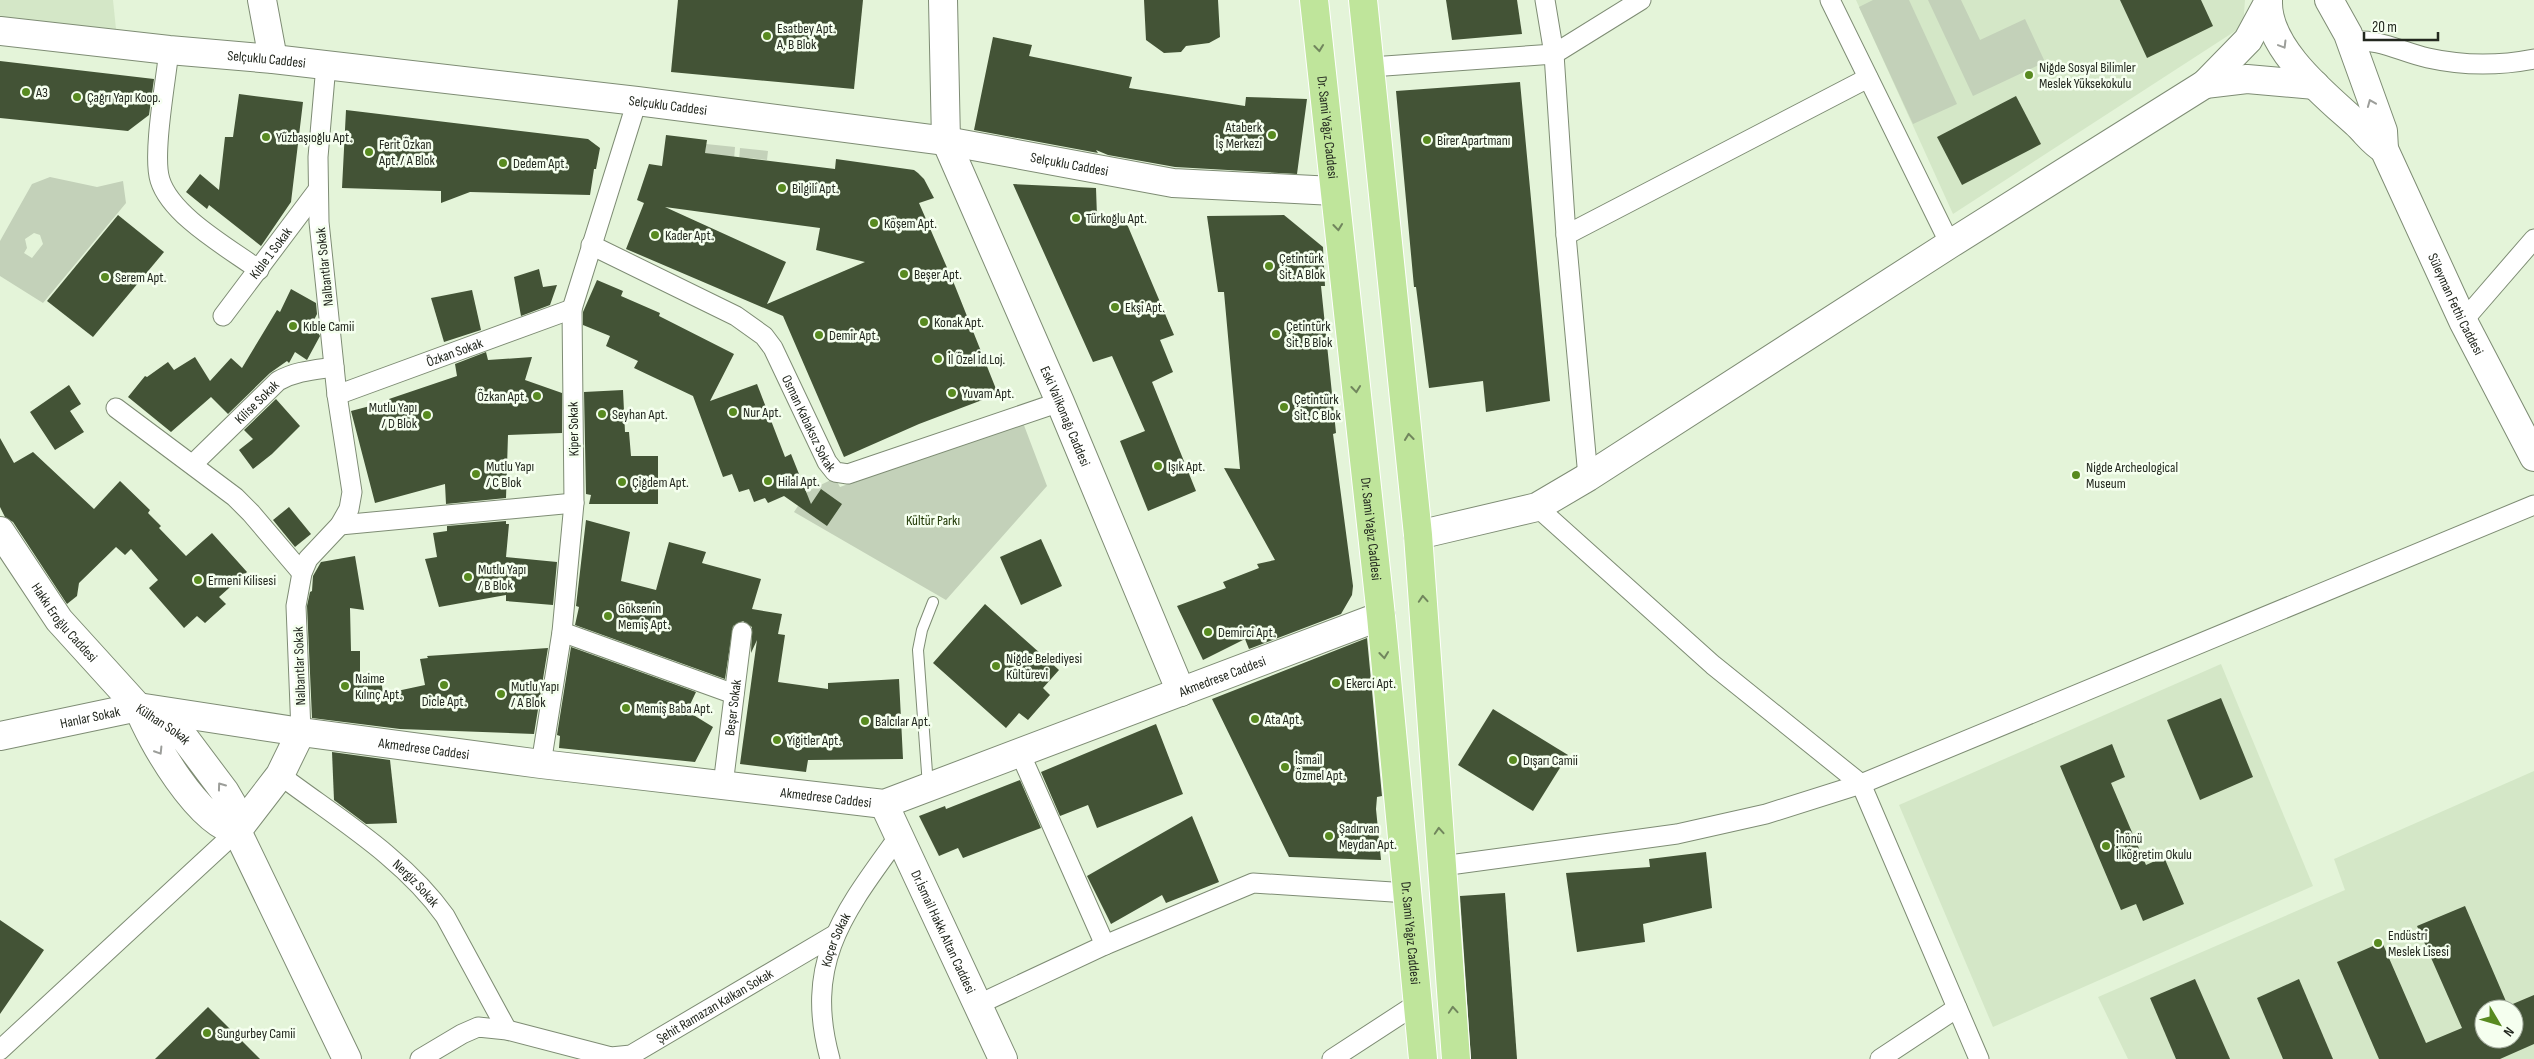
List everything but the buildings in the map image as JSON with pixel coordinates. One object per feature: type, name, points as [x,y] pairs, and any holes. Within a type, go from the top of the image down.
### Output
[{"type":"main road","name":"Dr. Sami Yağız Caddesi","points":[[1314,0],[1381,616],[1423,1059]]},
{"type":"main road","points":[[1363,0],[1418,535],[1456,1059]]},
{"type":"street","points":[[262,0],[273,59]]},
{"type":"street","points":[[943,0],[946,141]]},
{"type":"street","points":[[1545,0],[1554,54],[1566,235],[1588,476]]},
{"type":"street","points":[[1371,67],[1554,54],[1641,0]]},
{"type":"street","points":[[1830,0],[1950,244]]},
{"type":"street","name":"Süleyman Fethi Caddesi","points":[[2329,0],[2339,15],[2350,41],[2383,131],[2384,150],[2463,321],[2534,457]]},
{"type":"street","points":[[1418,535],[1537,507],[1588,476],[1950,244],[2206,84],[2248,40],[2268,2]]},
{"type":"street","name":"Süleyman Fethi Caddesi","points":[[2268,2],[2272,25],[2284,48],[2315,85],[2384,150]]},
{"type":"street","name":"Selçuklu Caddesi","points":[[0,31],[169,50],[273,59],[637,101],[946,141],[1173,183],[1334,192]]},
{"type":"street","points":[[2350,41],[2370,40],[2427,58],[2469,65],[2508,64],[2534,59]]},
{"type":"street","points":[[169,50],[158,152],[160,181],[168,196],[188,218],[258,270]]},
{"type":"street","name":"Nalbantlar Sokak","points":[[301,732],[296,606],[302,573],[308,559],[340,525],[349,508],[352,492],[337,396],[318,191],[326,65]]},
{"type":"street","points":[[1566,235],[1868,78]]},
{"type":"street","points":[[2206,84],[2247,79],[2315,85]]},
{"type":"street","name":"Kiper Sokak","points":[[541,764],[562,632],[574,503],[572,309],[637,101]]},
{"type":"street","name":"Eski Valikonağı Caddesi","points":[[946,141],[1060,402],[1181,692]]},
{"type":"street","name":"Kıble 1 Sokak","points":[[223,316],[318,191]]},
{"type":"street","points":[[2463,321],[2534,239]]},
{"type":"street","name":"Osman Kabaksız Sokak","points":[[591,245],[736,316],[764,336],[773,348],[827,462],[835,472],[848,474],[1060,402]]},
{"type":"street","name":"Özkan Sokak","points":[[337,396],[572,309]]},
{"type":"street","name":"Kilise Sokak","points":[[194,464],[278,381],[302,371],[334,367]]},
{"type":"street","points":[[116,408],[194,464],[251,513],[302,573]]},
{"type":"street","points":[[340,525],[574,503]]},
{"type":"street","points":[[1442,866],[1677,834],[1766,814],[1860,784],[2534,506]]},
{"type":"street","points":[[1537,507],[1713,666],[1860,784],[1979,1059]]},
{"type":"street","name":"Hakkı Eroğlu Caddesi","points":[[0,530],[59,620],[138,707]]},
{"type":"street","name":"Akmedrese Caddesi","points":[[301,732],[541,764],[884,804],[1381,616]]},
{"type":"street","points":[[562,632],[734,694]]},
{"type":"street","name":"Beşer Sokak","points":[[723,785],[742,632]]},
{"type":"street","name":"Hanlar Sokak","points":[[0,736],[138,707],[301,732]]},
{"type":"street","name":"Külhan Sokak","points":[[138,707],[146,728],[162,757],[207,814],[230,830],[237,831]]},
{"type":"street","points":[[0,1050],[237,831],[280,775],[301,732]]},
{"type":"street","points":[[1020,753],[1105,945]]},
{"type":"street","name":"Nergiz Sokak","points":[[280,775],[388,857],[433,899],[445,916],[507,1030]]},
{"type":"street","name":"Dr.İsmail Hakkı Altan Caddesi","points":[[884,804],[1003,1059]]},
{"type":"street","points":[[237,831],[347,1059]]},
{"type":"street","name":"Koçer Sokak","points":[[830,1059],[824,1036],[821,1004],[824,968],[836,934],[854,898],[899,836]]},
{"type":"street","points":[[977,1005],[1105,945],[1253,883],[1408,893]]},
{"type":"street","name":"Şehit Ramazan Kalkan Sokak","points":[[420,1059],[478,1026],[507,1030],[552,1051],[611,1057],[633,1057],[836,934]]},
{"type":"street","points":[[1332,1059],[1418,1003]]},
{"type":"street","points":[[1880,1059],[1957,1008]]},
{"type":"lane","points":[[928,787],[918,650],[922,630],[933,602]]},
{"type":"shaded area","points":[[0,0],[113,0],[116,29],[0,18]]},
{"type":"shaded area","name":"Niğde Sosyal Bilimler Meslek Yüksekokulu","points":[[1856,0],[2245,0],[2243,26],[1953,214]]},
{"type":"shaded area","name":"İnönü İlköğretim Okulu","points":[[2221,664],[2313,886],[1993,1027],[1899,805]]},
{"type":"shaded area","name":"Endüstri Meslek Lisesi","points":[[2534,771],[2534,1059],[2128,1059],[2098,997],[2345,890],[2334,859]]},
{"type":"green space","points":[[1873,0],[1909,0],[1957,104],[1913,124],[1859,7]]},
{"type":"green space","points":[[1928,0],[1961,0],[1980,40],[2025,19],[2045,62],[1973,96]]},
{"type":"green space","points":[[706,144],[735,147],[734,160],[705,153]]},
{"type":"green space","points":[[740,148],[768,151],[767,160],[750,158],[739,161]]},
{"type":"green space","points":[[50,177],[97,187],[123,181],[126,203],[43,303],[0,276],[0,241],[32,184]],"holes":[[[34,233],[40,235],[43,244],[32,258],[24,253],[27,248],[25,239]]]},
{"type":"green space","name":"Kültür Parkı","points":[[1022,420],[1047,486],[946,600],[794,512],[808,491],[835,478],[840,487]]},
{"type":"place","name":"Esatbey Apt. A, B Blok","points":[[767,36]]},
{"type":"place","name":"Niğde Sosyal Bilimler Meslek Yüksekokulu","points":[[2029,75]]},
{"type":"place","name":"A3","points":[[26,92]]},
{"type":"place","name":"Çağrı Yapı Koop.","points":[[77,97]]},
{"type":"place","name":"Ataberk İş Merkezi","points":[[1272,135]]},
{"type":"place","name":"Yüzbaşıoğlu Apt.","points":[[266,137]]},
{"type":"place","name":"Birer Apartmanı","points":[[1427,140]]},
{"type":"place","name":"Ferit Özkan Apt. / A Blok","points":[[369,152]]},
{"type":"place","name":"Dedem Apt.","points":[[503,163]]},
{"type":"place","name":"Bilgili Apt.","points":[[782,188]]},
{"type":"place","name":"Türkoğlu Apt.","points":[[1076,218]]},
{"type":"place","name":"Köşem Apt.","points":[[874,223]]},
{"type":"place","name":"Kader Apt.","points":[[655,235]]},
{"type":"place","name":"Çetintürk Sit. A Blok","points":[[1269,266]]},
{"type":"place","name":"Beşer Apt.","points":[[904,274]]},
{"type":"place","name":"Serem Apt.","points":[[105,277]]},
{"type":"place","name":"Ekşi Apt.","points":[[1115,307]]},
{"type":"place","name":"Konak Apt.","points":[[924,322]]},
{"type":"place","name":"Kıble Camii","points":[[293,326]]},
{"type":"place","name":"Çetintürk Sit. B Blok","points":[[1276,334]]},
{"type":"place","name":"Demir Apt.","points":[[819,335]]},
{"type":"place","name":"İl Özel İd.Loj.","points":[[938,359]]},
{"type":"place","name":"Yuvam Apt.","points":[[952,393]]},
{"type":"place","name":"Özkan Apt.","points":[[537,396]]},
{"type":"place","name":"Çetintürk Sit. C Blok","points":[[1284,407]]},
{"type":"place","name":"Nur Apt.","points":[[733,412]]},
{"type":"place","name":"Seyhan Apt.","points":[[602,414]]},
{"type":"place","name":"Mutlu Yapı / D Blok","points":[[427,415]]},
{"type":"place","name":"Işık Apt.","points":[[1158,466]]},
{"type":"place","name":"Mutlu Yapı / C Blok","points":[[476,474]]},
{"type":"place","name":"Nigde Archeological Museum","points":[[2076,475]]},
{"type":"place","name":"Hilal Apt.","points":[[768,481]]},
{"type":"place","name":"Çiğdem Apt.","points":[[622,482]]},
{"type":"place","name":"Mutlu Yapı / B Blok","points":[[468,577]]},
{"type":"place","name":"Ermeni Kilisesi","points":[[198,580]]},
{"type":"place","name":"Göksenin Memiş Apt.","points":[[608,616]]},
{"type":"place","name":"Demirci Apt.","points":[[1208,632]]},
{"type":"place","name":"Niğde Belediyesi Kültürevi","points":[[996,666]]},
{"type":"place","name":"Ekerci Apt.","points":[[1336,683]]},
{"type":"place","name":"Dicle Apt.","points":[[444,685]]},
{"type":"place","name":"Naime Kılınç Apt.","points":[[345,686]]},
{"type":"place","name":"Mutlu Yapı / A Blok","points":[[501,694]]},
{"type":"place","name":"Memiş Baba Apt.","points":[[626,708]]},
{"type":"place","name":"Ata Apt.","points":[[1255,719]]},
{"type":"place","name":"Balcılar Apt.","points":[[865,721]]},
{"type":"place","name":"Yiğitler Apt.","points":[[777,740]]},
{"type":"place","name":"Dışarı Camii","points":[[1513,760]]},
{"type":"place","name":"İsmail Özmel Apt.","points":[[1285,767]]},
{"type":"place","name":"Şadırvan Meydan Apt.","points":[[1329,836]]},
{"type":"place","name":"İnönü İlköğretim Okulu","points":[[2106,846]]},
{"type":"place","name":"Endüstri Meslek Lisesi","points":[[2378,943]]},
{"type":"place","name":"Sungurbey Camii","points":[[207,1033]]}]
